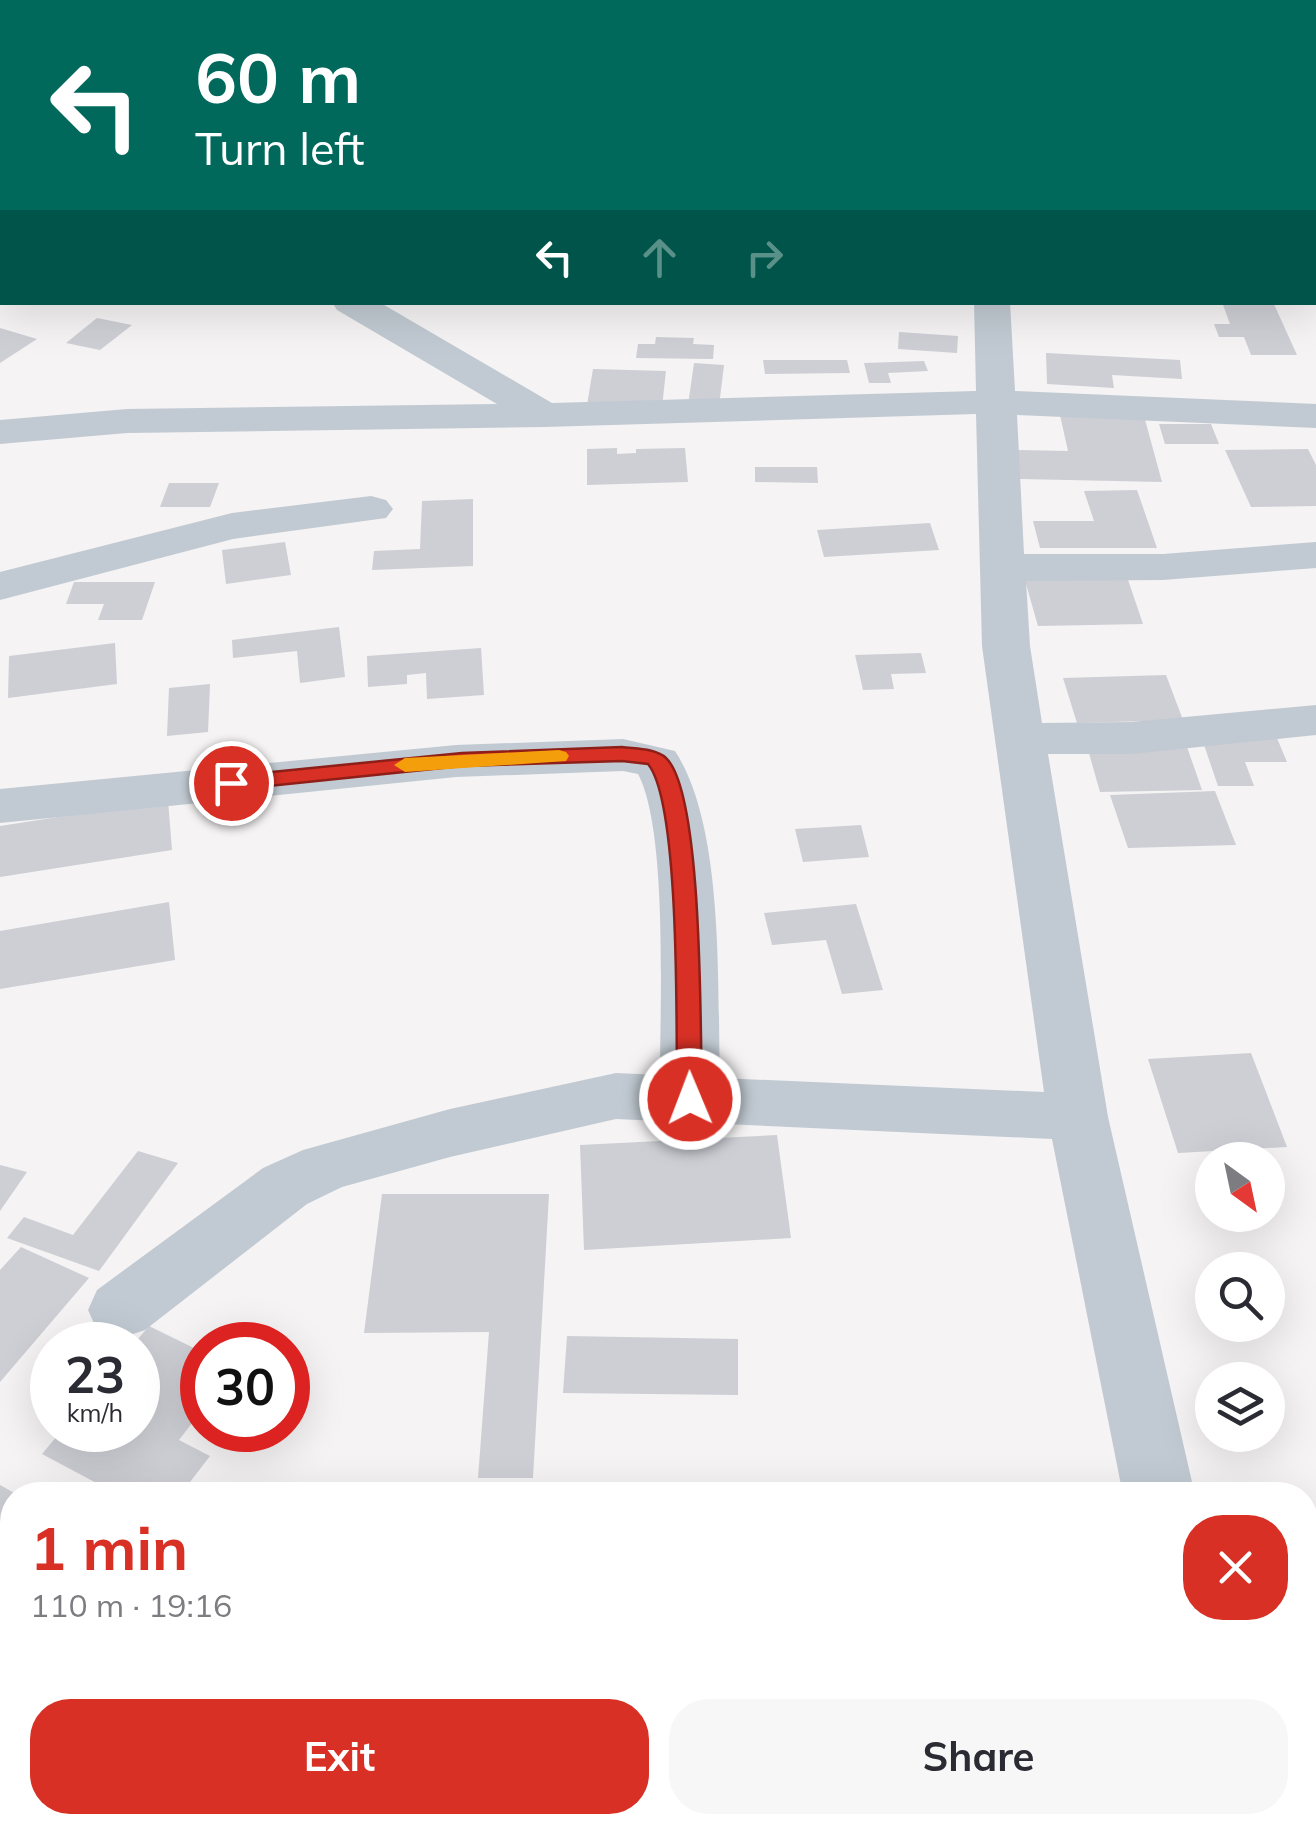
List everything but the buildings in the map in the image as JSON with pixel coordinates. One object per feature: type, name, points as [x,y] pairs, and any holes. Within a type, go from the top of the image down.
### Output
[{"type":"street","points":[[356,305],[544,415]]},
{"type":"street","points":[[992,305],[1006,646],[1078,1117],[1156,1482]]},
{"type":"street","points":[[0,432],[127,421],[544,415],[994,402],[1316,416]]},
{"type":"street","points":[[0,586],[232,526],[371,509]]},
{"type":"street","points":[[1002,568],[1164,567],[1316,555]]},
{"type":"street","points":[[1021,740],[1149,737],[1316,720]]},
{"type":"street","points":[[0,806],[462,759],[622,754],[654,758],[662,766],[674,801],[684,896],[690,1099]]},
{"type":"street","points":[[122,1310],[286,1186],[326,1167],[450,1133],[616,1096],[1078,1117]]},
{"type":"slow traffic","points":[[405,765],[559,756]]},
{"type":"route","points":[[231,783],[462,759],[622,754],[654,758],[662,766],[674,801],[684,896],[690,1099]]}]
